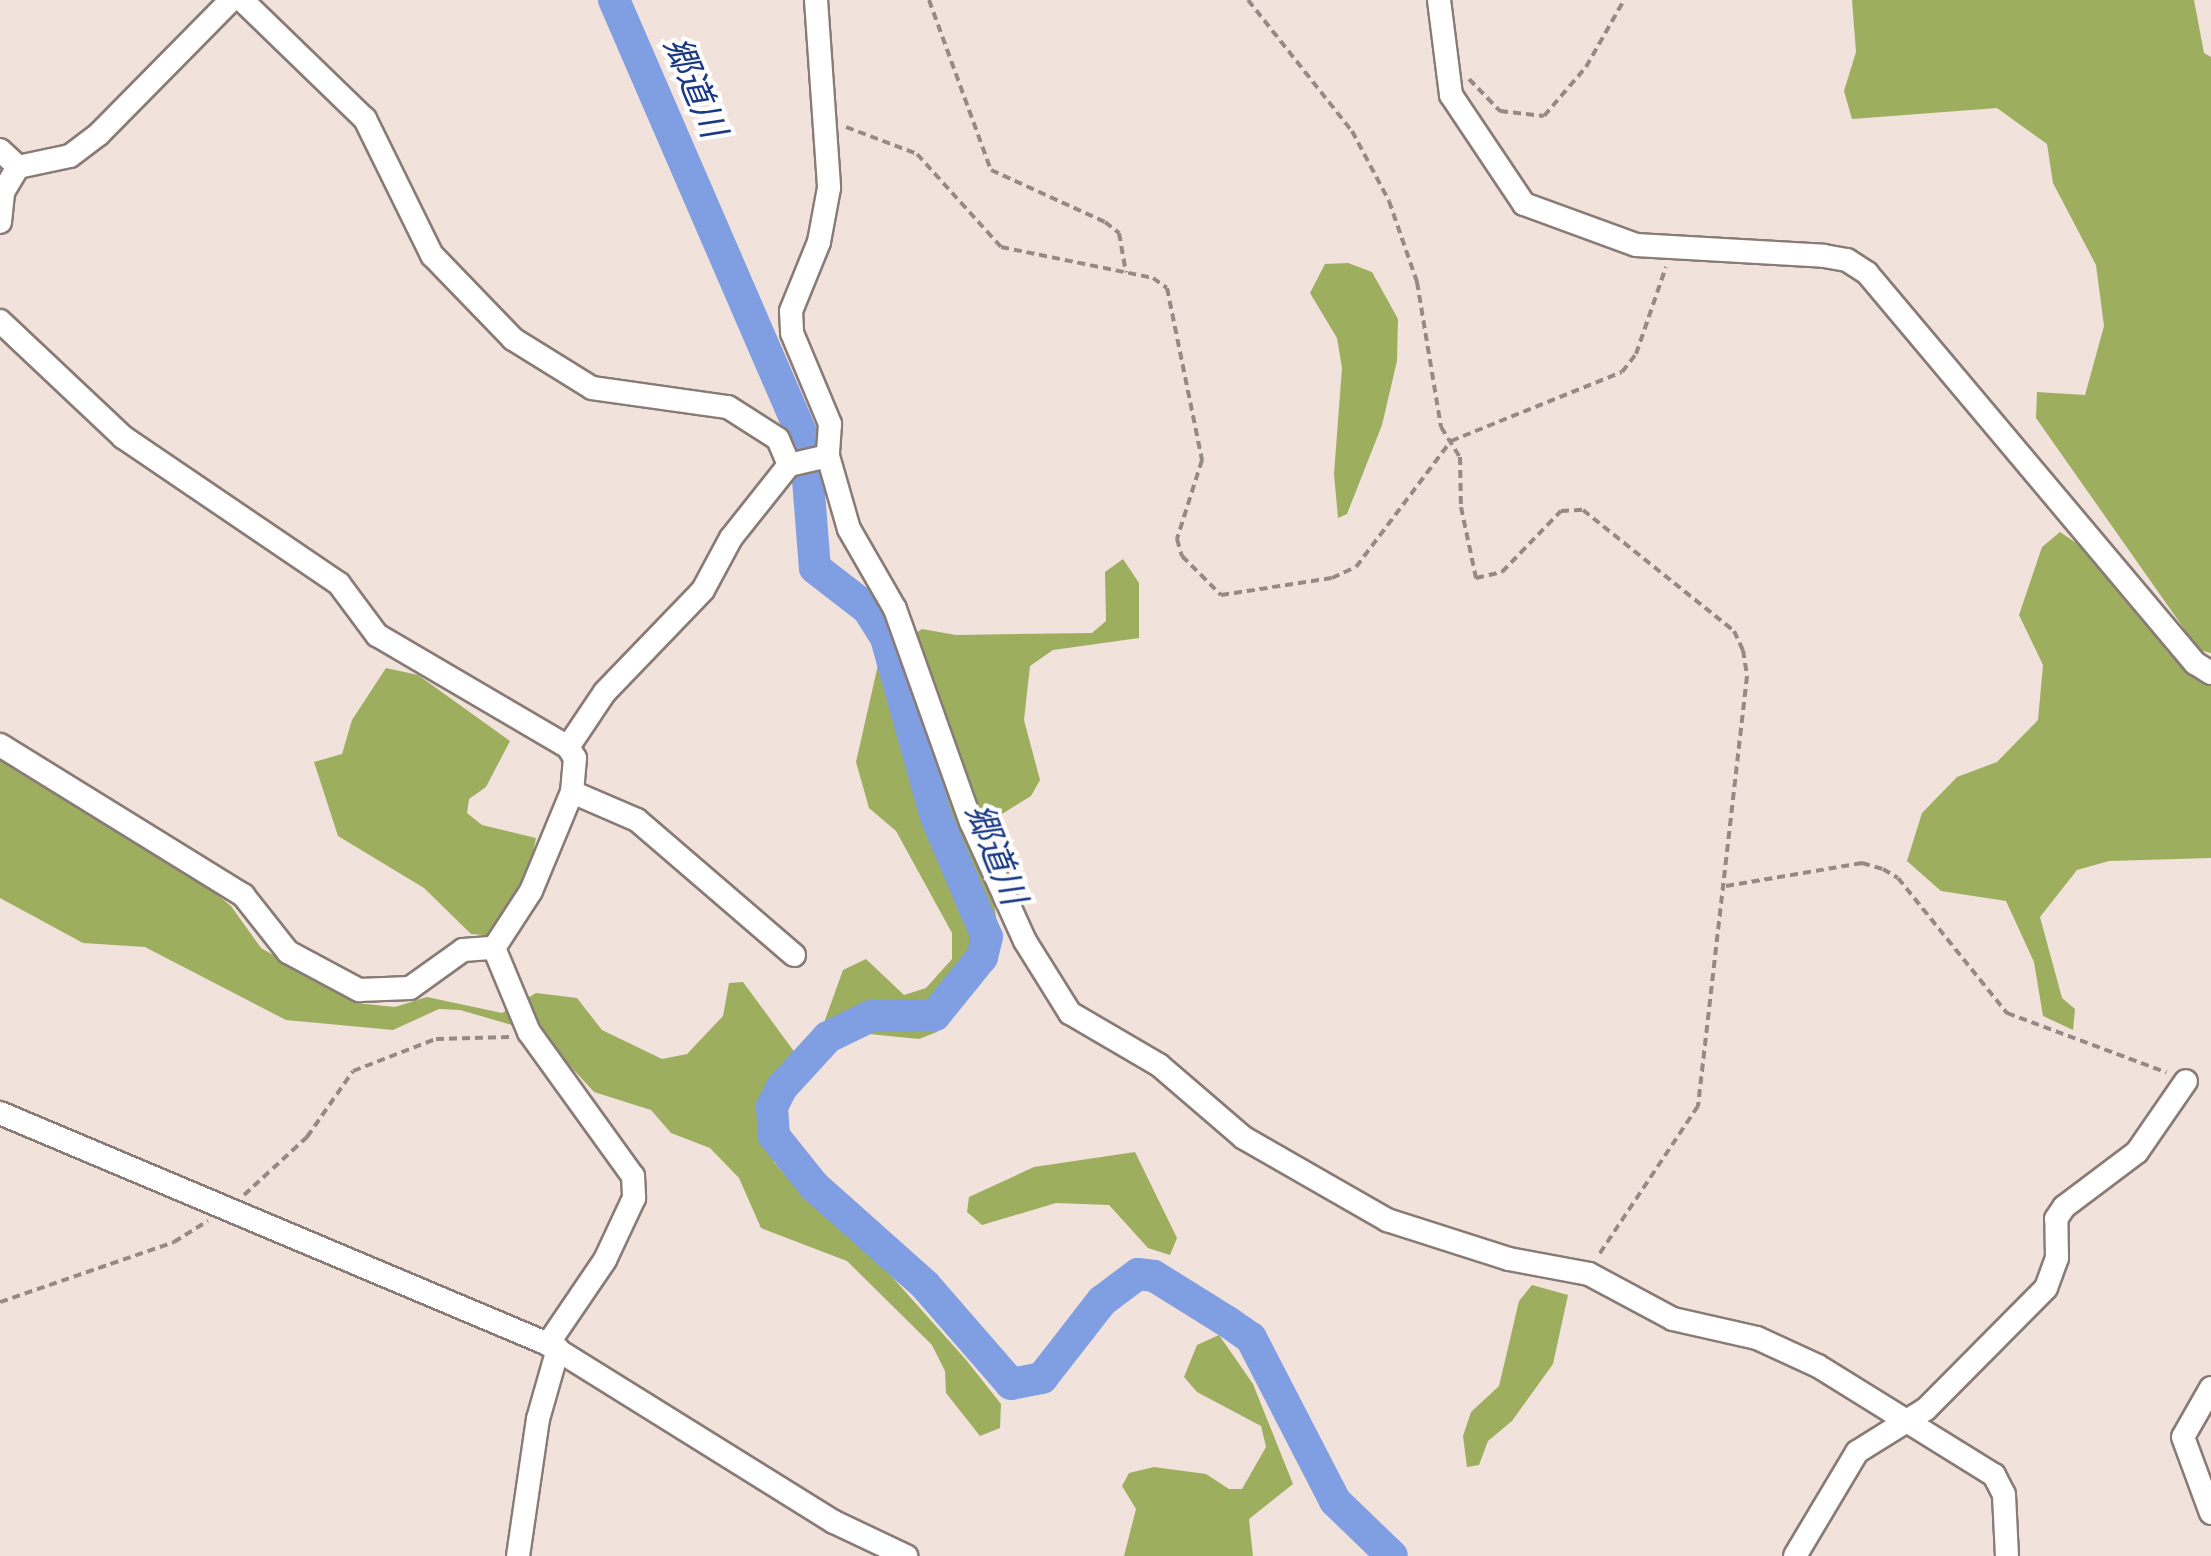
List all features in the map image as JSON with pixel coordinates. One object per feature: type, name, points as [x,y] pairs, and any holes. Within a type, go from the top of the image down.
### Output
[{"type":"street","points":[[0,222],[3,192],[18,167],[60,160],[99,134],[232,0]]},
{"type":"street","points":[[242,0],[365,118],[439,265],[512,339],[592,388],[728,407],[808,461],[895,608],[927,689],[971,822],[1025,941],[1070,1013],[1158,1065],[1244,1138],[1387,1220],[1509,1259],[1589,1274],[1673,1320],[1784,1346],[1903,1423],[1994,1475],[2004,1495],[2008,1556]]},
{"type":"street","points":[[568,747],[605,692],[703,590],[731,538],[808,461],[830,424],[798,353],[791,312],[819,242],[828,188],[816,0]]},
{"type":"street","points":[[1439,0],[1444,62],[1452,95],[1524,204],[1636,244],[1824,256],[1847,260],[1867,273],[2196,664],[2211,674]]},
{"type":"street","points":[[0,150],[18,167]]},
{"type":"street","points":[[3,334],[123,437],[338,584],[377,635],[568,747],[575,758],[572,792],[530,891],[494,948]]},
{"type":"street","points":[[0,746],[243,895],[288,952],[359,990],[410,988],[464,950],[494,948]]},
{"type":"street","points":[[572,792],[637,820],[794,955]]},
{"type":"street","points":[[494,948],[529,1032],[633,1176],[634,1198],[605,1260],[553,1347],[518,1556]]},
{"type":"street","points":[[1795,1556],[1857,1452],[1964,1376],[2046,1288],[2057,1258],[2056,1219],[2136,1152],[2186,1080]]},
{"type":"street","points":[[0,1113],[553,1347],[834,1522],[906,1556]]},
{"type":"street","points":[[2211,1388],[2183,1437],[2211,1513]]},
{"type":"path","points":[[929,0],[991,170],[1120,233],[1126,272]]},
{"type":"path","points":[[1248,0],[1331,101],[1390,201],[1417,282],[1438,413],[1460,457],[1461,507],[1476,578],[1502,572],[1560,511],[1584,510],[1734,631],[1747,676],[1698,1106],[1589,1274]]},
{"type":"path","points":[[1444,62],[1500,111],[1544,116],[1586,67],[1624,0]]},
{"type":"path","points":[[822,124],[892,140],[917,154],[1001,247],[1153,278],[1175,305],[1202,460],[1177,539],[1182,556],[1221,595],[1314,582],[1356,567],[1451,441],[1622,372],[1636,354],[1669,249]]},
{"type":"path","points":[[1725,886],[1862,863],[1883,869],[1898,878],[2007,1014],[2186,1080]]},
{"type":"path","points":[[0,1302],[174,1242],[227,1208],[281,1167],[353,1071],[436,1039],[529,1032]]},
{"type":"green space","points":[[1852,0],[2194,0],[2204,53],[2211,57],[2211,653],[2199,650],[2036,418],[2037,392],[2085,395],[2104,326],[2096,265],[2053,183],[2047,144],[1997,108],[1852,119],[1844,91],[1856,52]]},
{"type":"green space","points":[[1348,263],[1372,272],[1398,319],[1397,361],[1382,425],[1347,514],[1338,518],[1334,474],[1342,368],[1337,338],[1310,293],[1325,264]]},
{"type":"green space","points":[[2060,532],[2100,559],[2172,654],[2211,685],[2211,858],[2109,861],[2077,870],[2040,917],[2062,998],[2075,1009],[2073,1030],[2043,1016],[2034,962],[2006,901],[1941,891],[1907,861],[1922,813],[1957,777],[1997,762],[2038,720],[2043,665],[2019,615],[2042,547]]},
{"type":"green space","points":[[1123,559],[1139,583],[1139,638],[1053,650],[1030,666],[1024,720],[1040,780],[1031,796],[981,827],[996,916],[987,967],[937,1032],[919,1039],[859,1033],[843,1042],[821,1031],[843,970],[866,959],[904,995],[926,988],[952,959],[952,933],[896,831],[869,808],[856,762],[880,656],[922,629],[956,635],[1092,633],[1106,621],[1105,572]]},
{"type":"green space","points":[[386,668],[418,675],[510,741],[486,787],[469,799],[467,813],[482,825],[536,838],[524,899],[498,936],[471,934],[424,888],[338,836],[314,762],[342,754],[352,720]]},
{"type":"green space","points":[[0,758],[198,879],[231,906],[261,948],[356,1003],[395,1007],[427,997],[502,1013],[536,993],[577,998],[602,1030],[662,1059],[687,1054],[723,1016],[729,983],[743,982],[796,1054],[761,1093],[759,1129],[774,1162],[804,1197],[862,1243],[967,1361],[1001,1404],[1000,1428],[980,1436],[946,1393],[945,1371],[932,1345],[847,1261],[761,1228],[739,1178],[710,1148],[671,1133],[651,1110],[594,1092],[540,1033],[460,1010],[439,1009],[393,1030],[286,1020],[145,947],[83,943],[0,898]]},
{"type":"green space","points":[[1135,1152],[1177,1238],[1170,1255],[1148,1248],[1109,1205],[1056,1203],[982,1225],[967,1212],[969,1197],[1034,1167]]},
{"type":"green space","points":[[1532,1285],[1568,1295],[1553,1364],[1512,1421],[1488,1441],[1479,1465],[1467,1467],[1463,1436],[1471,1412],[1499,1386],[1519,1301]]},
{"type":"green space","points":[[1219,1335],[1253,1384],[1293,1484],[1249,1519],[1253,1556],[1124,1556],[1136,1509],[1122,1486],[1129,1473],[1154,1467],[1206,1474],[1229,1489],[1242,1489],[1266,1447],[1261,1426],[1197,1392],[1184,1377],[1197,1345]]},
{"type":"waterway","name":"郷道川","points":[[614,0],[805,442],[815,568],[868,609],[886,638],[936,817],[987,937],[982,957],[935,1015],[871,1016],[828,1037],[782,1087],[772,1107],[774,1136],[814,1186],[925,1285],[1011,1384],[1042,1378],[1102,1301],[1138,1274],[1154,1276],[1228,1322],[1251,1338],[1335,1501],[1392,1556]]}]
